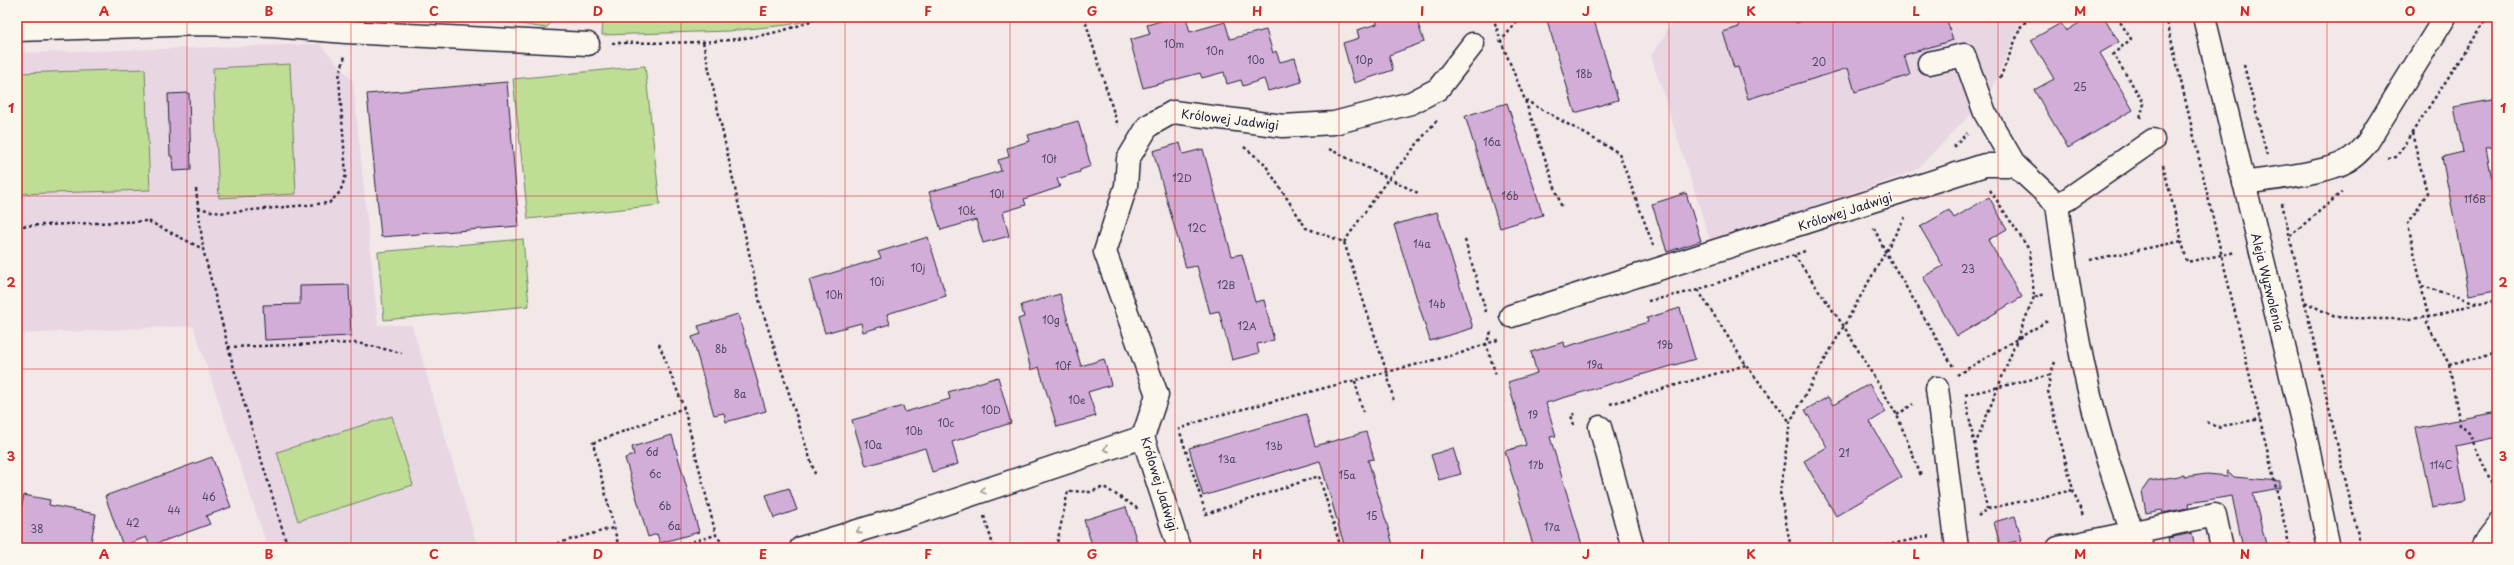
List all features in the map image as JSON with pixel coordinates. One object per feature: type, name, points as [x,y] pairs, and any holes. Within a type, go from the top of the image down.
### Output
[{"type":"street","name":"Aleja Wyzwolenia","points":[[2204,17],[2306,436],[2329,548]]},
{"type":"street","points":[[2244,183],[2330,167],[2346,162],[2357,155],[2367,143],[2445,17]]},
{"type":"street","points":[[17,30],[201,24],[272,26],[346,32],[588,44]]},
{"type":"street","name":"Królowej Jadwigi","points":[[1176,540],[1143,436],[1157,395],[1105,252],[1126,186],[1128,159],[1148,126],[1173,112],[1283,126],[1334,123],[1411,103],[1438,89],[1473,44]]},
{"type":"street","points":[[1929,63],[1964,55],[1985,113],[2015,165],[2057,204],[2068,289],[2102,446],[2137,540]]},
{"type":"street","points":[[2057,204],[2068,199],[2146,145]]},
{"type":"street","name":"Królowej Jadwigi","points":[[1511,316],[1662,270],[1985,165],[2015,165]]},
{"type":"street","points":[[1936,388],[1957,548]]},
{"type":"street","points":[[1600,427],[1633,548]]},
{"type":"street","points":[[801,548],[977,493],[1143,436]]},
{"type":"street","points":[[2058,548],[2137,540],[2215,515],[2222,548]]},
{"type":"lane","points":[[2480,548],[2486,536],[2497,522]]},
{"type":"path","points":[[588,44],[724,41],[774,33],[820,17]]},
{"type":"path","points":[[855,17],[936,17]]},
{"type":"path","points":[[1084,17],[1128,159]]},
{"type":"path","points":[[1521,17],[1501,41],[1525,100],[1562,208]]},
{"type":"path","points":[[2000,80],[2022,24],[2035,17]]},
{"type":"path","points":[[2116,17],[2131,40],[2113,54],[2144,103],[2138,125]]},
{"type":"path","points":[[2166,17],[2290,548]]},
{"type":"path","points":[[2381,160],[2396,157],[2488,17]]},
{"type":"path","points":[[198,208],[220,213],[329,203],[340,192],[346,175],[339,77],[345,60],[346,32]]},
{"type":"path","points":[[703,42],[760,303],[815,474]]},
{"type":"path","points":[[2243,63],[2290,236],[2361,548]]},
{"type":"path","points":[[1525,100],[1619,153],[1662,270]]},
{"type":"path","points":[[1344,242],[1388,179],[1430,127]]},
{"type":"path","points":[[2412,133],[2427,192],[2408,224],[2428,317],[2427,324],[2448,364],[2460,425],[2468,433],[2497,495]]},
{"type":"path","points":[[1239,144],[1264,163],[1306,228],[1344,242]]},
{"type":"path","points":[[2146,145],[2163,165],[2187,262]]},
{"type":"path","points":[[1325,148],[1420,194]]},
{"type":"path","points":[[1975,445],[2034,297],[2030,251],[1989,188]]},
{"type":"path","points":[[196,189],[203,249],[228,347],[288,548]]},
{"type":"path","points":[[2290,236],[2345,189]]},
{"type":"path","points":[[1791,548],[1780,492],[1790,422],[1908,211],[1901,215]]},
{"type":"path","points":[[17,226],[148,221],[203,249]]},
{"type":"path","points":[[1867,230],[1881,225]]},
{"type":"path","points":[[1465,240],[1487,316]]},
{"type":"path","points":[[2083,262],[2182,241]]},
{"type":"path","points":[[1344,242],[1387,373],[1394,402]]},
{"type":"path","points":[[1644,302],[1698,290],[1809,250]]},
{"type":"path","points":[[1794,255],[1843,325],[1897,415],[1922,479]]},
{"type":"path","points":[[2422,286],[2477,303]]},
{"type":"path","points":[[1698,290],[1746,365],[1790,422]]},
{"type":"path","points":[[2034,297],[2047,294],[2048,300]]},
{"type":"path","points":[[2305,302],[2335,317],[2410,319],[2428,317],[2477,303],[2497,301]]},
{"type":"path","points":[[2049,314],[2051,327]]},
{"type":"path","points":[[1897,415],[1936,388],[2050,320]]},
{"type":"path","points":[[1489,324],[1491,332],[1486,344],[1496,375]]},
{"type":"path","points":[[1341,548],[1319,476],[1206,514],[1179,429],[1212,417],[1461,353],[1501,339]]},
{"type":"path","points":[[228,347],[357,343],[402,352]]},
{"type":"path","points":[[659,344],[684,408],[716,535],[726,548]]},
{"type":"path","points":[[2448,364],[2491,355],[2497,349]]},
{"type":"path","points":[[2056,359],[2050,375],[2048,391],[2073,490],[2086,524]]},
{"type":"path","points":[[1965,395],[2050,375]]},
{"type":"path","points":[[1355,381],[1363,412]]},
{"type":"path","points":[[619,548],[593,443],[684,408]]},
{"type":"path","points":[[2207,422],[2218,427],[2260,419]]},
{"type":"path","points":[[1056,548],[1068,491],[1090,492],[1104,487],[1176,540]]},
{"type":"path","points":[[1874,548],[1932,535],[1941,529],[1965,525],[1987,509],[2073,490]]},
{"type":"path","points":[[977,493],[994,548]]},
{"type":"path","points":[[540,548],[613,528]]},
{"type":"path","points":[[669,548],[716,535]]},
{"type":"shaded area","points":[[1676,17],[2023,17],[1989,96],[1915,171],[1711,243],[1651,56]]},
{"type":"shaded area","points":[[320,44],[353,81],[378,325],[412,325],[478,548],[268,548],[193,326],[17,334],[17,53]]},
{"type":"green space","points":[[472,17],[557,17],[546,28]]},
{"type":"green space","points":[[603,17],[825,17],[787,25],[729,31],[602,35]]},
{"type":"green space","points":[[290,64],[296,194],[219,198],[213,68]]},
{"type":"green space","points":[[645,66],[660,205],[528,219],[513,79]]},
{"type":"green space","points":[[145,69],[150,190],[17,194],[17,73]]},
{"type":"green space","points":[[523,239],[529,306],[384,320],[378,252]]},
{"type":"green space","points":[[392,416],[413,485],[298,521],[277,452]]},
{"type":"building","points":[[1174,17],[1186,17],[1190,32],[1225,22],[1230,39],[1266,30],[1273,53],[1276,51],[1280,62],[1295,58],[1302,82],[1268,91],[1264,79],[1243,86],[1241,80],[1227,84],[1224,72],[1202,78],[1200,73],[1143,88],[1130,40],[1150,34],[1147,25]]},
{"type":"building","points":[[1376,17],[1416,17],[1424,42],[1389,55],[1393,70],[1354,83],[1343,43],[1359,38],[1357,30],[1377,24]]},
{"type":"building","points":[[1546,17],[1593,17],[1618,100],[1575,113]]},
{"type":"building","points":[[1736,17],[1794,17],[1796,23],[1817,17],[1946,17],[1953,40],[1904,55],[1910,75],[1855,92],[1848,68],[1748,99],[1738,67],[1734,68],[1723,32],[1739,27]]},
{"type":"building","points":[[2089,17],[2104,17],[2119,42],[2100,53],[2133,110],[2068,148],[2034,90],[2054,79],[2031,40],[2061,23],[2066,31]]},
{"type":"building","points":[[507,82],[519,226],[381,237],[367,94]]},
{"type":"building","points":[[189,93],[191,170],[173,171],[172,156],[170,156],[168,94]]},
{"type":"building","points":[[2497,99],[2497,146],[2486,148],[2497,206],[2497,290],[2469,295],[2442,157],[2463,152],[2454,107]]},
{"type":"building","points":[[1507,103],[1543,215],[1500,228],[1465,116]]},
{"type":"building","points":[[1078,121],[1091,166],[1080,170],[1080,172],[1057,179],[1060,187],[1024,199],[1026,205],[1003,212],[1009,236],[983,243],[976,220],[941,230],[929,192],[1001,171],[998,160],[1009,157],[1007,148],[1030,141],[1028,135]]},
{"type":"building","points":[[1180,143],[1183,154],[1203,149],[1232,256],[1242,254],[1255,302],[1264,300],[1274,340],[1257,344],[1259,353],[1232,360],[1219,311],[1210,313],[1197,266],[1186,268],[1153,151]]},
{"type":"building","points":[[1686,193],[1701,241],[1667,252],[1652,204]]},
{"type":"building","points":[[1989,197],[2007,229],[1988,240],[2022,297],[1957,336],[1923,277],[1943,266],[1920,227],[1949,210],[1954,218]]},
{"type":"building","points":[[1437,212],[1473,328],[1430,341],[1394,225]]},
{"type":"building","points":[[928,237],[946,296],[887,314],[890,324],[863,332],[861,323],[825,333],[809,280],[881,258],[878,252]]},
{"type":"building","points":[[349,285],[351,336],[265,340],[263,305],[300,304],[300,286]]},
{"type":"building","points":[[1060,294],[1081,366],[1104,359],[1111,385],[1088,392],[1096,416],[1057,427],[1039,367],[1031,370],[1018,319],[1024,317],[1021,305]]},
{"type":"building","points":[[1680,308],[1695,359],[1546,403],[1556,436],[1550,437],[1583,548],[1534,548],[1505,451],[1526,445],[1508,382],[1537,373],[1531,352],[1564,342],[1565,347],[1648,322],[1647,318]]},
{"type":"building","points":[[738,314],[766,411],[726,422],[724,413],[714,415],[692,337],[701,334],[698,326]]},
{"type":"building","points":[[998,377],[1011,423],[952,442],[958,464],[932,472],[925,448],[866,466],[852,420],[903,406],[905,412],[950,399],[948,392]]},
{"type":"building","points":[[1869,384],[1886,412],[1870,422],[1902,477],[1836,516],[1804,461],[1827,447],[1805,410],[1828,397],[1833,405]]},
{"type":"building","points":[[2497,412],[2497,437],[2456,446],[2466,501],[2432,508],[2416,428]]},
{"type":"building","points":[[1306,414],[1315,446],[1366,432],[1374,459],[1368,460],[1394,548],[1345,548],[1320,461],[1203,496],[1189,448]]},
{"type":"building","points":[[672,435],[699,532],[660,543],[657,534],[648,537],[625,458],[634,455],[632,447]]},
{"type":"building","points":[[1453,448],[1461,474],[1439,480],[1431,455]]},
{"type":"building","points":[[212,457],[231,507],[206,516],[210,524],[150,546],[146,537],[123,546],[105,496]]},
{"type":"building","points":[[2227,470],[2234,477],[2280,481],[2280,488],[2253,493],[2267,548],[2243,548],[2232,496],[2189,503],[2190,506],[2187,508],[2163,513],[2162,510],[2146,513],[2142,491],[2149,481],[2184,475],[2184,477],[2207,474],[2228,476]]},
{"type":"building","points":[[789,488],[797,510],[774,518],[766,495]]},
{"type":"building","points":[[24,495],[50,500],[49,505],[96,514],[90,548],[17,548],[17,508],[21,509]]},
{"type":"building","points":[[1126,507],[1139,548],[1093,548],[1084,520]]},
{"type":"building","points":[[2015,516],[2022,540],[2000,545],[1994,522]]},
{"type":"building","points":[[2192,533],[2195,548],[2170,548],[2168,538]]}]
